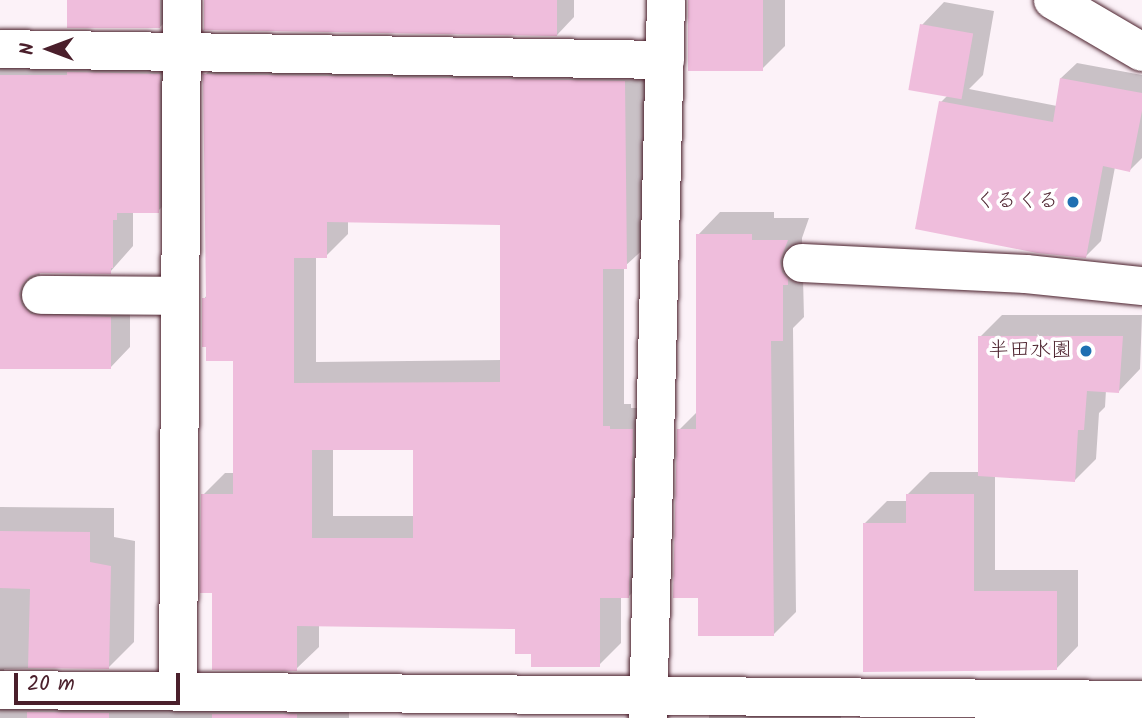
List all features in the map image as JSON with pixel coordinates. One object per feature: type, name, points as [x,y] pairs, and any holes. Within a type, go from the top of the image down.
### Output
[{"type":"street","points":[[178,692],[182,0]]},
{"type":"street","points":[[648,708],[666,0]]},
{"type":"street","points":[[1053,0],[1142,52]]},
{"type":"street","points":[[0,49],[665,60]]},
{"type":"street","points":[[802,263],[1026,274],[1142,286]]},
{"type":"street","points":[[41,295],[180,296]]},
{"type":"street","points":[[0,690],[178,692],[648,708],[1142,700]]},
{"type":"building","points":[[67,0],[160,0],[160,28],[67,28]]},
{"type":"building","points":[[204,0],[557,0],[557,36],[204,30]]},
{"type":"building","points":[[688,0],[763,0],[763,71],[688,71]]},
{"type":"building","points":[[920,24],[973,33],[962,99],[908,90]]},
{"type":"building","points":[[67,72],[160,74],[159,213],[117,213],[117,220],[113,220],[111,274],[41,273],[30,276],[22,285],[19,294],[22,305],[31,314],[111,317],[111,369],[0,369],[0,75],[67,75]]},
{"type":"building","points":[[203,74],[625,81],[627,269],[603,269],[603,426],[610,426],[610,429],[633,429],[629,598],[600,598],[600,667],[531,667],[531,654],[515,654],[515,629],[297,626],[297,671],[212,670],[212,593],[200,593],[201,494],[233,494],[233,361],[206,361],[206,347],[202,347],[202,298],[206,298]],"holes":[[[327,222],[500,225],[500,382],[294,383],[294,258],[327,258]],[[312,450],[413,450],[413,538],[312,538]]]},
{"type":"building","points":[[1060,78],[1142,93],[1142,111],[1130,172],[1103,166],[1086,258],[1037,253],[915,229],[939,101],[1053,122]]},
{"type":"building","points":[[696,234],[752,234],[752,240],[788,240],[780,261],[782,272],[788,279],[788,285],[783,285],[783,341],[771,341],[774,636],[698,636],[698,598],[673,598],[677,429],[696,429]]},
{"type":"building","points":[[978,336],[1123,336],[1119,393],[1087,391],[1084,430],[1078,430],[1075,482],[978,476]]},
{"type":"building","points":[[906,494],[974,494],[974,591],[1057,591],[1057,670],[863,672],[863,523],[906,523]]},
{"type":"building","points":[[0,531],[90,532],[90,562],[111,566],[109,669],[28,668],[30,589],[0,588]]},
{"type":"building","points":[[27,712],[109,713],[109,718],[27,718]]},
{"type":"building","points":[[212,714],[297,714],[297,718],[212,718]]},
{"type":"place","name":"くるくる","points":[[1073,202]]},
{"type":"place","name":"半田水園","points":[[1086,351]]}]
